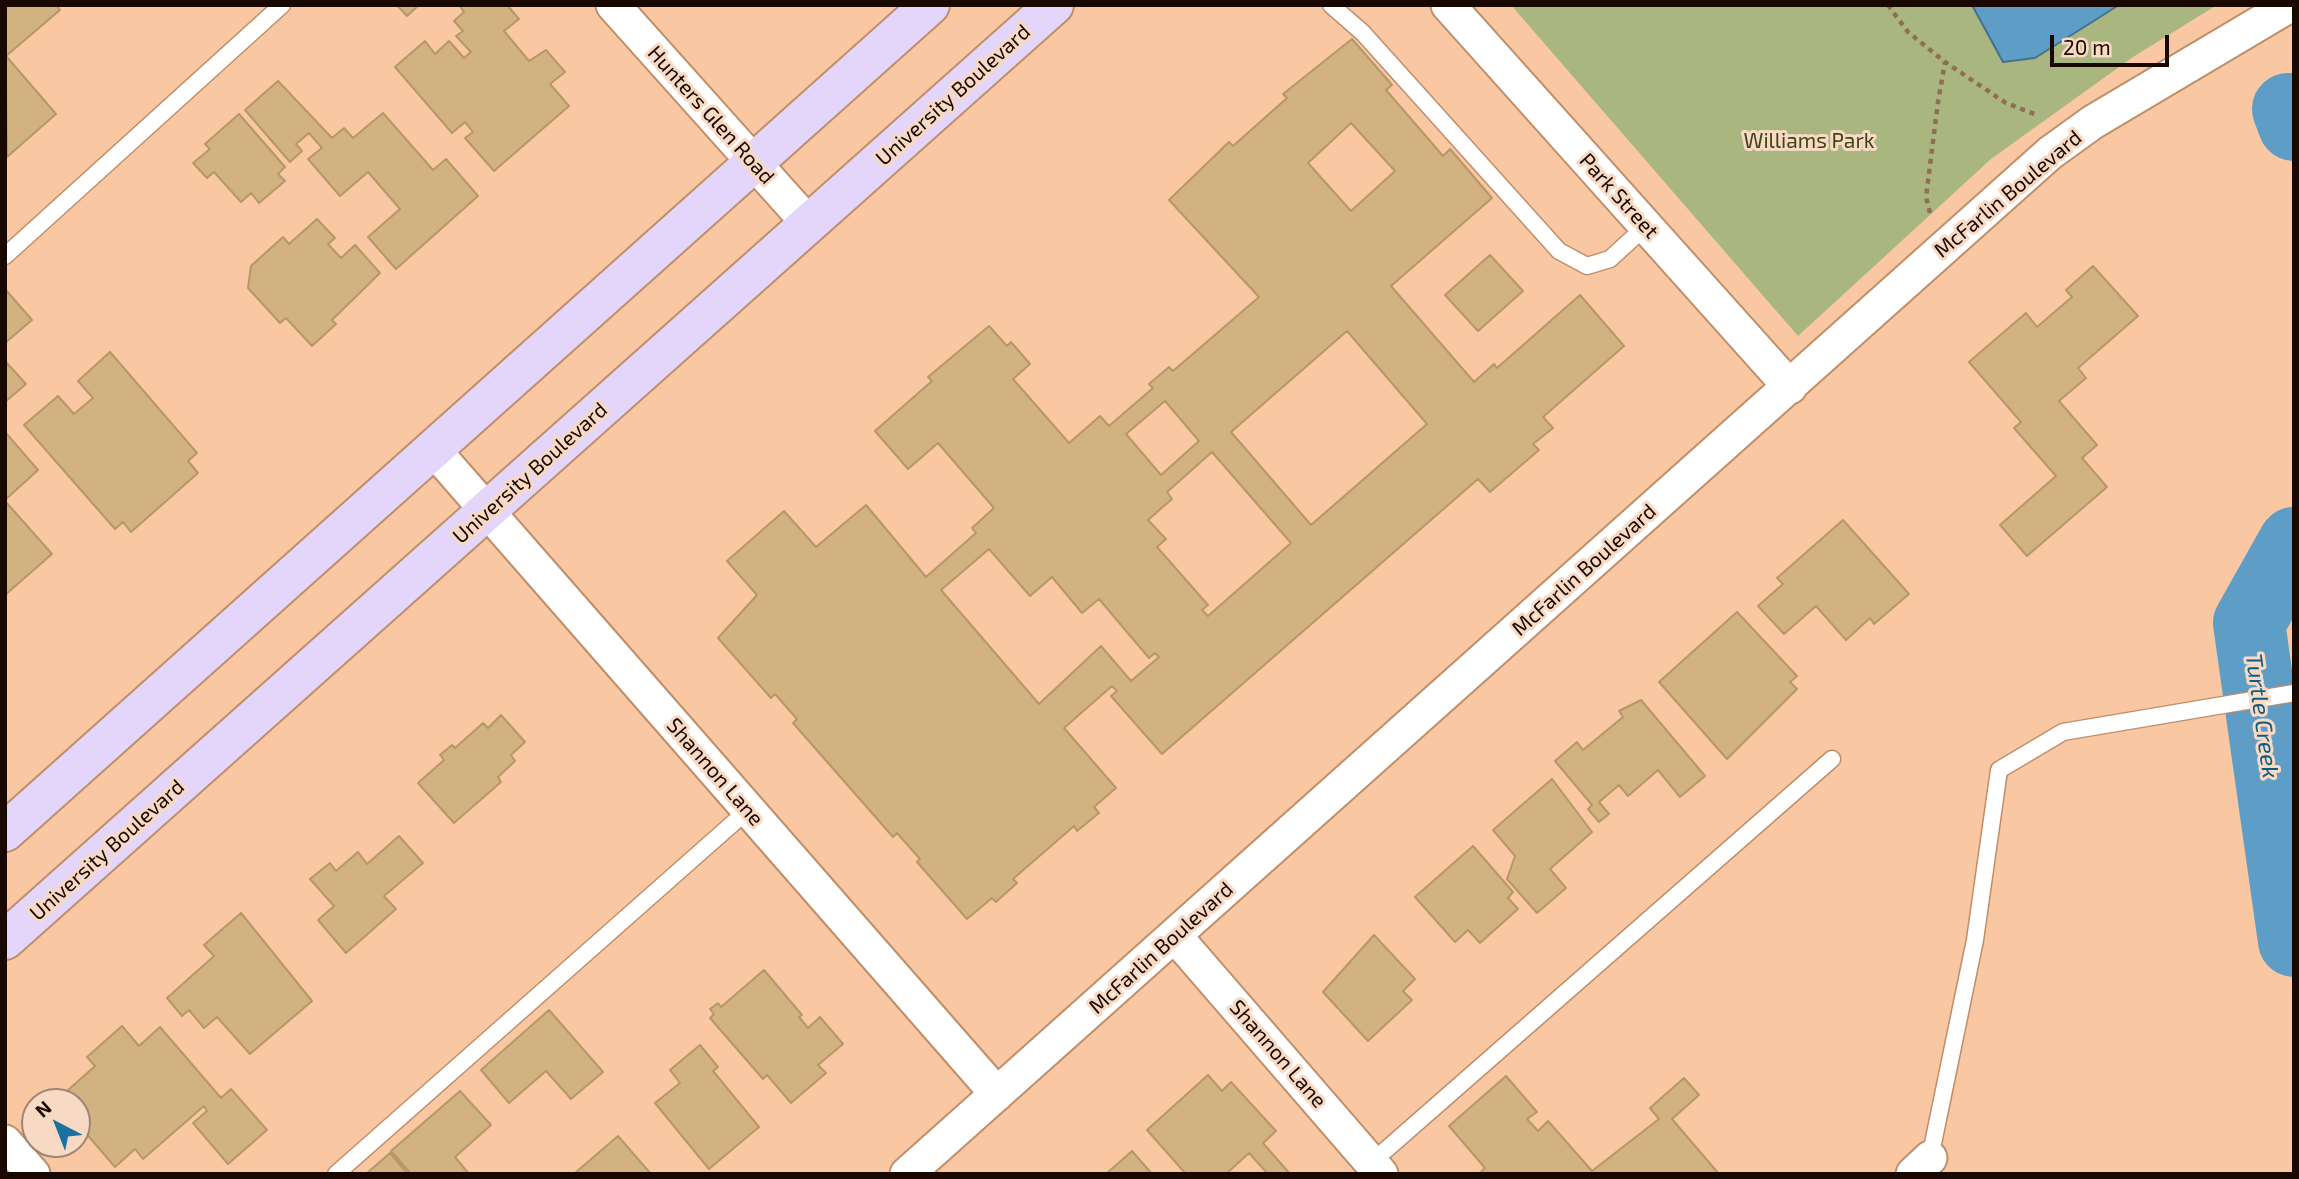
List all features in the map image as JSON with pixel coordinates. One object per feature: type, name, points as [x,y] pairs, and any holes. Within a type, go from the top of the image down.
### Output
[{"type":"street","name":"Hunters Glen Road","points":[[613,5],[809,223]]},
{"type":"street","points":[[5,832],[930,5]]},
{"type":"street","name":"University Boulevard","points":[[5,940],[1054,5]]},
{"type":"street","name":"Park Street","points":[[1448,5],[1790,387]]},
{"type":"street","name":"McFarlin Boulevard","points":[[907,1174],[2050,153],[2093,122],[2290,5]]},
{"type":"street","name":"Shannon Lane","points":[[433,449],[997,1094]]},
{"type":"street","name":"Shannon Lane","points":[[1175,936],[1377,1168]]},
{"type":"street","points":[[5,1142],[33,1174]]},
{"type":"lane","points":[[5,256],[282,5]]},
{"type":"lane","points":[[1331,5],[1363,33],[1559,251],[1587,266],[1610,258],[1647,226]]},
{"type":"lane","points":[[1922,1166],[1975,940],[2000,770],[2063,732],[2146,720],[2294,692]]},
{"type":"lane","points":[[1377,1168],[1832,759]]},
{"type":"lane","points":[[336,1174],[748,810]]},
{"type":"path","points":[[1888,5],[1908,32],[1945,62],[2006,103],[2042,117]]},
{"type":"path","points":[[1932,219],[1926,197],[1945,62]]},
{"type":"green space","name":"Williams Park","points":[[1511,5],[2217,5],[2133,57],[1991,159],[1798,336]]},
{"type":"water","points":[[1972,5],[2119,5],[2035,58],[2003,62]]},
{"type":"building","points":[[5,5],[56,5],[60,10],[6,56],[56,114],[7,157]]},
{"type":"building","points":[[397,5],[419,5],[407,16]]},
{"type":"building","points":[[459,5],[507,5],[519,19],[504,31],[529,61],[546,50],[565,72],[550,84],[569,106],[494,171],[465,138],[473,132],[465,122],[452,133],[395,67],[425,41],[435,54],[449,41],[464,58],[471,52],[456,36],[463,31],[454,21],[464,12]]},
{"type":"building","points":[[1352,39],[1392,85],[1386,90],[1443,156],[1450,149],[1492,198],[1391,286],[1474,382],[1494,364],[1497,368],[1580,295],[1624,346],[1543,417],[1553,428],[1533,444],[1539,450],[1490,492],[1478,479],[1162,754],[1111,696],[1117,691],[1112,686],[1064,728],[1116,788],[1094,807],[1099,813],[1077,831],[1074,826],[1013,879],[1017,883],[996,902],[992,898],[967,919],[917,862],[920,859],[897,833],[893,837],[793,723],[797,719],[775,694],[771,698],[718,638],[757,595],[727,561],[784,511],[816,547],[866,505],[926,577],[976,533],[972,528],[994,508],[938,443],[908,469],[875,431],[932,381],[928,377],[989,326],[1007,346],[1011,342],[1030,364],[1013,379],[1069,443],[1100,416],[1109,426],[1153,388],[1149,384],[1169,367],[1173,371],[1259,297],[1169,200],[1229,142],[1233,146],[1287,98],[1283,94]],"holes":[[[1351,123],[1395,171],[1351,211],[1308,163]],[[1347,331],[1427,424],[1311,525],[1231,432]],[[1165,401],[1199,441],[1161,475],[1126,434]],[[1212,452],[1291,543],[1208,616],[1202,610],[1208,605],[1157,547],[1166,539],[1148,520],[1172,499],[1167,492]],[[989,549],[1030,596],[1052,577],[1082,613],[1099,599],[1149,658],[1155,653],[1159,657],[1131,681],[1101,646],[1039,704],[941,590]]]},
{"type":"building","points":[[278,81],[332,138],[344,128],[353,138],[383,113],[433,170],[446,159],[478,196],[396,269],[368,237],[400,209],[368,172],[340,196],[308,159],[322,148],[309,133],[296,144],[302,151],[290,162],[245,110]]},
{"type":"building","points":[[239,114],[285,167],[278,174],[285,181],[259,203],[251,193],[241,202],[214,172],[207,178],[193,163],[210,149],[205,144]]},
{"type":"building","points":[[317,219],[335,238],[328,244],[341,258],[355,245],[380,273],[332,320],[336,324],[312,346],[286,318],[280,323],[248,288],[251,266],[283,237],[289,244]]},
{"type":"building","points":[[1490,255],[1523,291],[1478,331],[1445,295]]},
{"type":"building","points":[[2093,266],[2138,316],[2078,368],[2086,378],[2059,401],[2097,445],[2082,458],[2107,487],[2027,556],[2000,525],[2056,476],[2014,428],[2021,422],[1969,362],[2026,313],[2037,327],[2072,297],[2066,290]]},
{"type":"building","points":[[5,289],[32,320],[5,343]]},
{"type":"building","points":[[110,352],[197,453],[188,461],[198,473],[131,532],[123,522],[115,529],[24,425],[58,396],[74,414],[93,398],[78,381]]},
{"type":"building","points":[[5,361],[26,384],[5,402]]},
{"type":"building","points":[[5,432],[38,470],[5,500]]},
{"type":"building","points":[[5,501],[52,554],[5,595]]},
{"type":"building","points":[[1843,520],[1909,594],[1874,624],[1870,618],[1846,640],[1816,606],[1784,634],[1758,606],[1783,584],[1777,578]]},
{"type":"building","points":[[1737,612],[1797,676],[1790,682],[1797,689],[1727,759],[1659,682]]},
{"type":"building","points":[[1641,700],[1705,776],[1680,797],[1658,770],[1628,796],[1619,785],[1599,802],[1609,814],[1599,822],[1588,809],[1592,805],[1555,761],[1577,742],[1583,750],[1623,717],[1619,711]]},
{"type":"building","points":[[501,715],[525,742],[511,755],[515,761],[498,777],[501,782],[454,823],[418,783],[444,760],[440,755],[452,745],[455,748],[483,723],[488,728]]},
{"type":"building","points":[[1552,779],[1592,832],[1550,869],[1566,888],[1537,913],[1507,879],[1515,856],[1493,830]]},
{"type":"building","points":[[399,836],[423,863],[384,896],[396,909],[346,953],[318,920],[334,906],[310,879],[330,863],[336,871],[358,852],[367,864]]},
{"type":"building","points":[[1473,846],[1513,892],[1508,898],[1518,909],[1480,943],[1468,930],[1455,942],[1415,897]]},
{"type":"building","points":[[241,913],[312,1001],[250,1054],[217,1017],[204,1028],[189,1010],[182,1016],[167,998],[214,956],[204,945]]},
{"type":"building","points":[[1374,935],[1415,979],[1403,991],[1412,1000],[1368,1041],[1323,992]]},
{"type":"building","points":[[764,970],[802,1015],[799,1017],[808,1028],[820,1017],[843,1044],[818,1065],[826,1073],[791,1103],[767,1075],[763,1079],[710,1018],[714,1014],[710,1009],[718,1003],[721,1007]]},
{"type":"building","points":[[549,1010],[603,1072],[571,1099],[546,1071],[509,1103],[481,1070]]},
{"type":"building","points":[[122,1026],[139,1046],[160,1027],[221,1098],[231,1089],[267,1130],[228,1164],[193,1123],[207,1111],[204,1106],[143,1159],[135,1149],[115,1167],[91,1139],[91,1088],[70,1088],[95,1066],[87,1057]]},
{"type":"building","points":[[700,1045],[718,1067],[713,1071],[759,1127],[709,1169],[655,1103],[680,1083],[670,1070]]},
{"type":"building","points":[[1208,1075],[1222,1091],[1231,1082],[1276,1131],[1263,1143],[1290,1174],[1268,1174],[1249,1153],[1226,1174],[1186,1174],[1147,1130]]},
{"type":"building","points":[[1506,1076],[1537,1112],[1527,1119],[1538,1131],[1548,1121],[1592,1171],[1659,1119],[1650,1108],[1684,1078],[1699,1095],[1672,1119],[1719,1174],[1479,1174],[1485,1168],[1449,1126]]},
{"type":"building","points":[[460,1091],[491,1125],[455,1157],[469,1174],[411,1174],[391,1151]]},
{"type":"building","points":[[618,1136],[651,1174],[575,1174],[575,1173]]},
{"type":"building","points":[[1132,1151],[1152,1174],[1106,1174]]},
{"type":"building","points":[[390,1153],[408,1174],[366,1174]]},
{"type":"waterway","name":"Turtle Creek","points":[[2288,109],[2294,125]]},
{"type":"waterway","name":"Turtle Creek","points":[[2294,543],[2249,623],[2294,941]]}]
